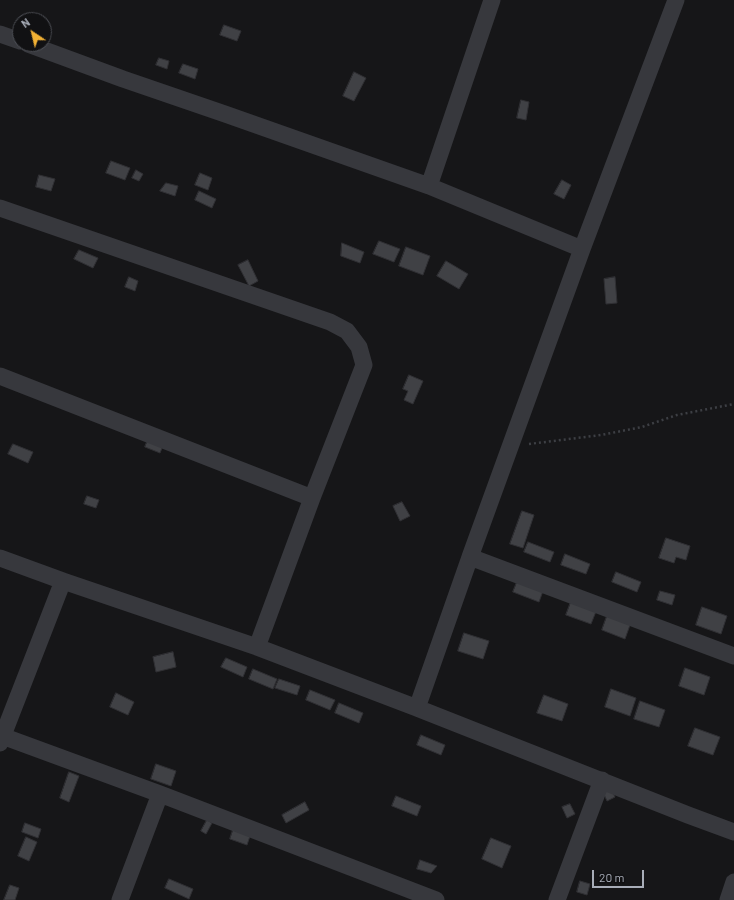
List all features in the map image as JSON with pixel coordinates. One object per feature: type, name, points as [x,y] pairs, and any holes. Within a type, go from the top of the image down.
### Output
[{"type":"street","points":[[429,186],[492,0]]},
{"type":"street","points":[[417,708],[470,557],[582,249],[676,0]]},
{"type":"street","points":[[0,34],[12,38]]},
{"type":"street","points":[[50,52],[429,186],[582,249]]},
{"type":"street","points":[[0,208],[330,322],[347,331],[359,347],[364,365],[312,498],[257,647]]},
{"type":"street","points":[[0,376],[312,498]]},
{"type":"street","points":[[470,557],[734,656]]},
{"type":"street","points":[[0,558],[62,581],[257,647],[734,832]]},
{"type":"street","points":[[62,581],[1,739],[160,794],[436,900]]},
{"type":"street","points":[[557,900],[602,780]]},
{"type":"street","points":[[120,900],[160,794]]},
{"type":"street","points":[[728,900],[734,882]]},
{"type":"path","points":[[511,447],[601,435],[642,427],[677,415],[734,404]]},
{"type":"building","points":[[224,25],[241,31],[237,41],[220,35]]},
{"type":"building","points":[[159,58],[169,61],[167,69],[156,65]]},
{"type":"building","points":[[183,64],[198,69],[195,79],[179,73]]},
{"type":"building","points":[[354,72],[366,78],[354,101],[343,96]]},
{"type":"building","points":[[521,100],[529,102],[526,120],[517,118]]},
{"type":"building","points":[[111,161],[130,168],[125,180],[106,173]]},
{"type":"building","points":[[136,170],[143,174],[139,181],[132,178]]},
{"type":"building","points":[[200,173],[212,178],[208,190],[195,185]]},
{"type":"building","points":[[39,175],[55,179],[51,191],[36,187]]},
{"type":"building","points":[[562,180],[571,185],[564,199],[554,194]]},
{"type":"building","points":[[166,183],[178,186],[175,196],[160,191]]},
{"type":"building","points":[[199,191],[216,199],[212,208],[195,200]]},
{"type":"building","points":[[379,241],[400,249],[394,262],[373,254]]},
{"type":"building","points":[[342,243],[364,252],[360,263],[341,256]]},
{"type":"building","points":[[406,247],[430,256],[423,275],[399,266]]},
{"type":"building","points":[[79,250],[98,258],[93,268],[74,259]]},
{"type":"building","points":[[248,260],[258,281],[249,286],[238,265]]},
{"type":"building","points":[[446,261],[468,274],[459,289],[437,276]]},
{"type":"building","points":[[129,277],[138,281],[135,291],[125,287]]},
{"type":"building","points":[[615,277],[617,303],[606,304],[604,279]]},
{"type":"building","points":[[409,375],[423,381],[413,404],[404,400],[408,391],[403,389]]},
{"type":"building","points":[[149,437],[164,443],[160,453],[145,447]]},
{"type":"building","points":[[13,444],[33,452],[28,463],[8,454]]},
{"type":"building","points":[[87,496],[99,500],[96,508],[84,504]]},
{"type":"building","points":[[402,502],[410,516],[400,521],[393,506]]},
{"type":"building","points":[[522,511],[534,515],[523,548],[510,544]]},
{"type":"building","points":[[666,538],[690,546],[686,560],[676,557],[674,563],[659,558]]},
{"type":"building","points":[[528,542],[554,552],[550,562],[524,552]]},
{"type":"building","points":[[565,554],[590,564],[586,574],[561,565]]},
{"type":"building","points":[[616,572],[641,582],[637,592],[612,582]]},
{"type":"building","points":[[517,582],[543,591],[539,602],[513,592]]},
{"type":"building","points":[[660,591],[675,595],[672,605],[657,600]]},
{"type":"building","points":[[572,599],[597,609],[591,624],[566,615]]},
{"type":"building","points":[[702,607],[727,616],[721,634],[696,625]]},
{"type":"building","points":[[607,616],[630,625],[625,639],[602,630]]},
{"type":"building","points":[[464,633],[489,641],[483,659],[458,651]]},
{"type":"building","points":[[173,652],[176,667],[156,672],[153,657]]},
{"type":"building","points":[[226,658],[247,667],[243,677],[221,667]]},
{"type":"building","points":[[685,668],[710,677],[704,695],[679,686]]},
{"type":"building","points":[[253,669],[277,679],[273,689],[249,679]]},
{"type":"building","points":[[279,679],[300,686],[297,695],[275,688]]},
{"type":"building","points":[[611,689],[636,698],[630,716],[605,707]]},
{"type":"building","points":[[310,690],[335,700],[330,710],[306,700]]},
{"type":"building","points":[[116,693],[134,702],[128,715],[110,707]]},
{"type":"building","points":[[544,695],[568,704],[562,721],[537,713]]},
{"type":"building","points":[[640,701],[665,710],[659,727],[634,719]]},
{"type":"building","points":[[339,703],[363,713],[359,723],[335,713]]},
{"type":"building","points":[[695,728],[720,737],[713,755],[688,746]]},
{"type":"building","points":[[421,735],[445,745],[441,755],[417,745]]},
{"type":"building","points":[[156,764],[176,771],[171,786],[151,779]]},
{"type":"building","points":[[69,772],[79,776],[69,802],[60,798]]},
{"type":"building","points":[[610,787],[615,797],[607,801],[602,790]]},
{"type":"building","points":[[396,796],[421,806],[417,816],[392,806]]},
{"type":"building","points":[[305,802],[309,810],[286,823],[282,815]]},
{"type":"building","points":[[570,804],[575,814],[567,818],[562,807]]},
{"type":"building","points":[[207,820],[212,823],[206,834],[201,831]]},
{"type":"building","points":[[25,823],[41,829],[38,838],[22,832]]},
{"type":"building","points":[[233,830],[250,836],[247,845],[230,839]]},
{"type":"building","points":[[26,837],[37,842],[29,861],[18,856]]},
{"type":"building","points":[[491,838],[511,846],[502,868],[482,859]]},
{"type":"building","points":[[420,860],[437,866],[431,873],[417,869]]},
{"type":"building","points":[[169,879],[193,889],[189,899],[165,888]]},
{"type":"building","points":[[580,881],[590,884],[587,895],[577,892]]},
{"type":"building","points":[[10,885],[19,888],[15,900],[4,900]]}]
